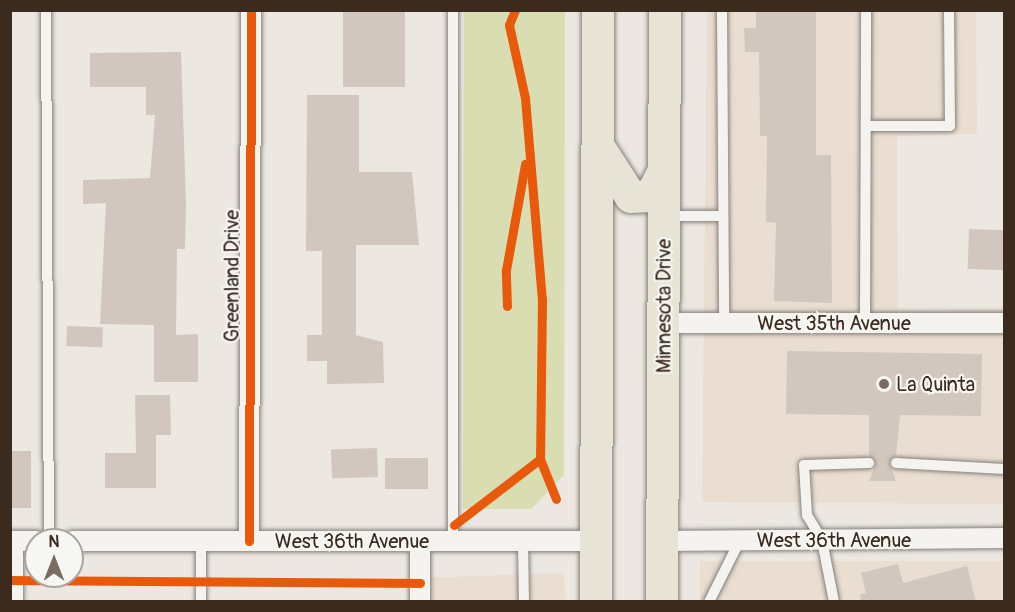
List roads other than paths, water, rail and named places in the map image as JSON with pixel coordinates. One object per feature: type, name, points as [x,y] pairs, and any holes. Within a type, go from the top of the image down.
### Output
[{"type":"main road","points":[[596,602],[598,10]]},
{"type":"main road","name":"Minnesota Drive","points":[[662,602],[665,10]]},
{"type":"main road","points":[[598,144],[631,197],[651,196],[664,171]]},
{"type":"street","name":"Greenland Drive","points":[[249,541],[252,10]]},
{"type":"street","name":"West 35th Avenue","points":[[663,323],[1005,323]]},
{"type":"street","name":"West 36th Avenue","points":[[663,541],[1005,538]]},
{"type":"street","points":[[12,541],[13,602]]},
{"type":"street","name":"West 36th Avenue","points":[[84,541],[596,541]]},
{"type":"street","points":[[420,541],[420,602]]},
{"type":"lane","points":[[46,10],[49,528]]},
{"type":"lane","points":[[453,10],[453,542]]},
{"type":"lane","points":[[722,10],[724,323]]},
{"type":"lane","points":[[865,323],[866,10]]},
{"type":"lane","points":[[866,126],[950,126],[949,10]]},
{"type":"lane","points":[[664,216],[723,216]]},
{"type":"lane","points":[[834,602],[822,540],[807,514],[804,465],[869,463]]},
{"type":"lane","points":[[896,463],[1005,469]]},
{"type":"lane","points":[[708,602],[740,540]]},
{"type":"lane","points":[[201,541],[201,602]]},
{"type":"lane","points":[[523,541],[524,602]]},
{"type":"place","name":"La Quinta","points":[[884,384]]}]
